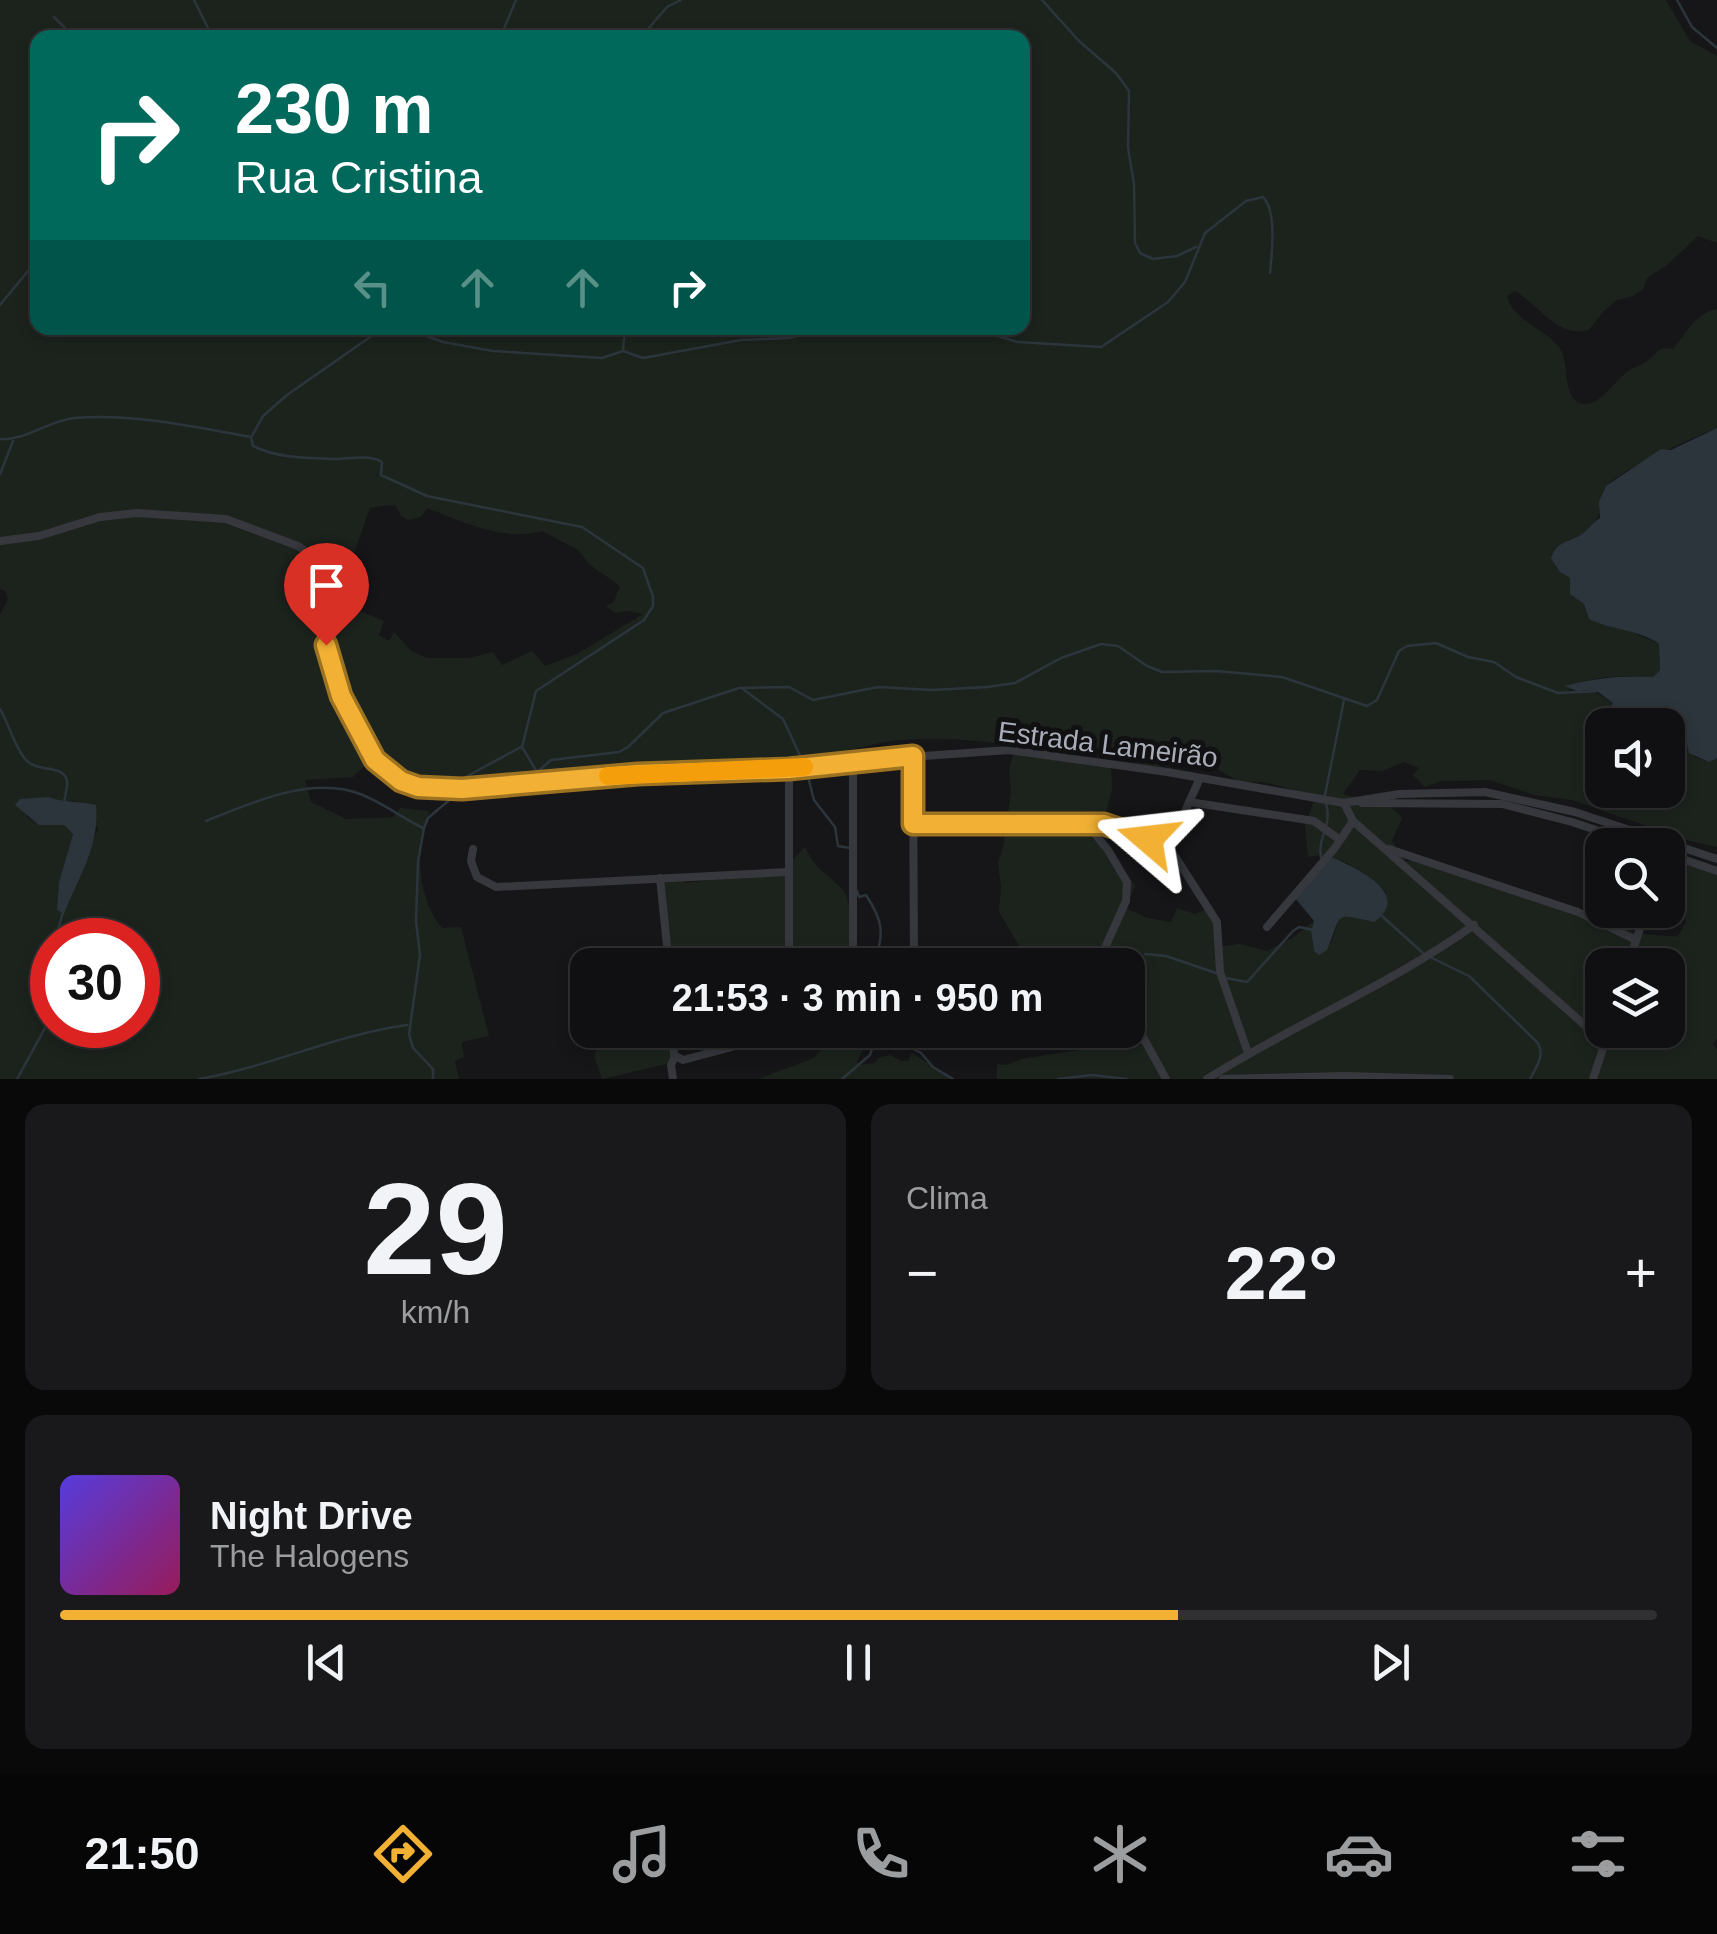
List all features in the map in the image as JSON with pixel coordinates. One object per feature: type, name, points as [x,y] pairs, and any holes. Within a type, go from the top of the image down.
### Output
[{"type":"street","name":"Estrada Lameirão","points":[[0,541],[39,536],[100,517],[137,513],[226,519],[298,546],[318,560],[327,576],[326,645],[333,676],[350,716],[375,760],[401,781],[418,787],[462,789],[652,774],[789,769],[1009,750],[1347,802],[1399,794],[1485,792],[1575,812],[1717,860]]},
{"type":"street","points":[[913,756],[914,948]]},
{"type":"street","points":[[853,761],[854,948]]},
{"type":"street","points":[[789,769],[789,948]]},
{"type":"street","points":[[1168,846],[1200,778]]},
{"type":"street","points":[[1190,802],[1314,821],[1340,840]]},
{"type":"street","points":[[1585,1025],[1353,821],[1347,802],[1386,806],[1502,804],[1588,828]]},
{"type":"street","points":[[1267,927],[1353,821]]},
{"type":"street","points":[[913,824],[1116,826],[1168,846],[1217,922],[1220,972],[1248,1053]]},
{"type":"street","points":[[1087,824],[1127,882],[1126,901],[1106,948]]},
{"type":"street","points":[[1385,848],[1578,912],[1634,939]]},
{"type":"street","points":[[473,849],[477,877],[492,887],[787,872]]},
{"type":"street","points":[[1685,860],[1717,870]]},
{"type":"street","points":[[660,878],[667,948]]},
{"type":"street","points":[[1207,1079],[1248,1053],[1413,966],[1474,926]]},
{"type":"street","points":[[1632,948],[1639,928]]},
{"type":"street","points":[[1145,1041],[1166,1079]]},
{"type":"street","points":[[677,1048],[679,1058]]},
{"type":"street","points":[[673,1079],[670,1065],[679,1058],[720,1048]]},
{"type":"street","points":[[1593,1079],[1602,1048]]},
{"type":"street","points":[[1224,1079],[1450,1079]]},
{"type":"shaded area","points":[[0,0],[1666,0],[1690,41],[1717,56],[1717,243],[1698,236],[1647,278],[1643,289],[1617,300],[1589,330],[1557,325],[1515,291],[1507,296],[1523,319],[1561,350],[1571,394],[1582,404],[1596,401],[1627,372],[1658,351],[1673,349],[1697,319],[1717,309],[1717,428],[1612,481],[1602,493],[1594,523],[1554,550],[1560,572],[1570,578],[1570,594],[1584,604],[1589,619],[1616,625],[1659,644],[1660,670],[1653,677],[1598,679],[1568,690],[1580,693],[1590,689],[1613,703],[1612,708],[1585,708],[1585,805],[1535,795],[1490,780],[1442,781],[1425,787],[1413,775],[1419,768],[1404,762],[1382,771],[1360,770],[1343,794],[1383,804],[1402,818],[1392,841],[1406,862],[1413,860],[1585,911],[1585,928],[1624,928],[1637,933],[1678,936],[1686,922],[1685,860],[1717,869],[1717,1039],[1713,1043],[1717,1050],[1717,1079],[997,1079],[997,1064],[1091,1048],[1145,1048],[1145,948],[1021,948],[999,912],[998,862],[1014,753],[1111,768],[1112,790],[1105,816],[1091,824],[1135,886],[1125,908],[1147,918],[1171,922],[1177,908],[1195,914],[1211,907],[1218,923],[1215,947],[1240,944],[1267,951],[1314,921],[1314,951],[1331,943],[1339,919],[1354,915],[1387,893],[1341,860],[1308,857],[1305,825],[1316,796],[1264,782],[1240,782],[1192,759],[1181,767],[1156,766],[1097,753],[1070,755],[986,742],[924,739],[881,743],[791,764],[747,766],[728,761],[529,773],[462,788],[412,781],[373,758],[353,777],[305,780],[311,802],[346,819],[393,817],[400,808],[430,811],[420,855],[423,887],[442,928],[461,927],[489,1036],[462,1042],[464,1057],[455,1061],[459,1079],[0,1079],[0,615],[8,599],[6,591],[0,589]],"holes":[[[396,506],[401,516],[409,520],[421,517],[427,508],[498,532],[542,531],[578,550],[590,565],[620,586],[614,602],[606,606],[615,613],[643,614],[577,654],[545,666],[532,651],[502,665],[493,652],[469,658],[427,658],[411,651],[394,632],[389,641],[379,635],[384,621],[350,607],[353,581],[348,582],[349,567],[370,508]],[[48,797],[76,801],[98,828],[64,914],[57,910],[59,882],[73,834],[64,825],[39,825],[26,816]]]},
{"type":"shaded area","points":[[1717,428],[1717,758],[1709,762],[1689,753],[1685,743],[1685,708],[1611,708],[1613,703],[1598,692],[1581,693],[1565,686],[1609,678],[1653,677],[1660,670],[1659,644],[1589,619],[1584,604],[1570,594],[1570,578],[1560,572],[1551,558],[1559,546],[1582,534],[1600,518],[1599,501],[1606,486],[1661,449],[1671,450]]},
{"type":"shaded area","points":[[1685,743],[1695,757],[1709,762],[1717,758],[1717,847],[1685,839],[1685,828],[1653,828],[1595,808],[1685,808]]},
{"type":"shaded area","points":[[49,797],[96,805],[95,835],[64,914],[57,910],[59,882],[73,834],[64,825],[39,825],[15,805],[20,799]]},
{"type":"shaded area","points":[[805,847],[817,866],[845,894],[851,948],[668,948],[664,874],[679,876],[686,883],[782,871]]},
{"type":"shaded area","points":[[1329,856],[1376,882],[1388,901],[1385,912],[1374,922],[1341,918],[1327,950],[1319,955],[1314,951],[1311,931],[1314,921],[1295,898]]},
{"type":"shaded area","points":[[597,1048],[672,1048],[671,1063],[602,1079],[594,1056]]},
{"type":"shaded area","points":[[822,1048],[864,1048],[858,1065],[875,1063],[890,1055],[908,1061],[912,1053],[952,1079],[758,1079],[814,1058]]},
{"type":"waterway","points":[[194,0],[209,30]]},
{"type":"waterway","points":[[503,30],[516,0]]},
{"type":"waterway","points":[[647,30],[667,7],[681,0]]},
{"type":"waterway","points":[[1042,0],[1079,41],[1116,73],[1129,91],[1128,148],[1134,184],[1135,243],[1140,253],[1153,259],[1177,256],[1196,247]]},
{"type":"waterway","points":[[1677,0],[1692,27],[1717,48]]},
{"type":"waterway","points":[[54,17],[67,30]]},
{"type":"waterway","points":[[995,335],[1017,342],[1101,347],[1168,302],[1185,282],[1205,233],[1246,201],[1263,197],[1272,222],[1270,273]]},
{"type":"waterway","points":[[0,305],[30,269]]},
{"type":"waterway","points":[[252,436],[263,416],[287,395],[373,335]]},
{"type":"waterway","points":[[424,335],[493,351],[602,358],[623,351],[643,358],[741,340],[801,335]]},
{"type":"waterway","points":[[623,350],[624,335]]},
{"type":"waterway","points":[[0,439],[74,418],[162,422],[251,437],[253,446],[282,455],[377,460],[382,462],[381,475],[427,496],[582,527],[643,568],[653,606],[644,620],[536,691],[522,747],[537,772],[551,760],[619,752],[663,713],[739,688],[789,687],[813,700],[878,687],[987,687],[1015,683],[1061,658],[1101,644],[1118,646],[1162,672],[1216,671],[1282,677],[1367,706],[1377,700],[1399,651],[1407,646],[1436,643],[1468,657],[1494,662],[1516,677],[1558,693],[1597,691]]},
{"type":"waterway","points":[[0,474],[13,441]]},
{"type":"waterway","points":[[743,689],[783,719],[803,762]]},
{"type":"waterway","points":[[1325,795],[1344,700]]},
{"type":"waterway","points":[[0,709],[26,760],[65,776],[64,805]]},
{"type":"waterway","points":[[433,1079],[433,1069],[413,1048],[409,1034],[420,955],[416,921],[418,862],[424,828],[428,818],[453,797],[462,779],[521,747]]},
{"type":"waterway","points":[[806,769],[814,800],[835,827],[838,846],[850,848]]},
{"type":"waterway","points":[[206,821],[282,794],[322,788],[360,794],[423,828]]},
{"type":"waterway","points":[[1321,857],[1328,818],[1326,803]]},
{"type":"waterway","points":[[857,891],[859,897],[866,895],[876,913],[879,948]]},
{"type":"waterway","points":[[61,918],[63,912]]},
{"type":"waterway","points":[[1382,916],[1424,954]]},
{"type":"waterway","points":[[1226,978],[1247,982],[1293,931],[1299,927],[1313,930]]},
{"type":"waterway","points":[[1145,954],[1166,956],[1219,974]]},
{"type":"waterway","points":[[1432,958],[1469,976],[1538,1043],[1540,1057],[1530,1079]]},
{"type":"waterway","points":[[199,1079],[407,1025]]},
{"type":"waterway","points":[[17,1079],[34,1048]]},
{"type":"waterway","points":[[842,1079],[870,1055],[872,1048]]},
{"type":"waterway","points":[[912,1048],[953,1079]]},
{"type":"waterway","points":[[1058,1079],[1092,1075],[1127,1079]]},
{"type":"slow traffic","points":[[608,776],[804,767]]},
{"type":"route","points":[[326,645],[341,696],[375,760],[401,781],[418,787],[462,789],[638,774],[789,769],[913,756],[913,824],[1104,824],[1148,839]]}]
